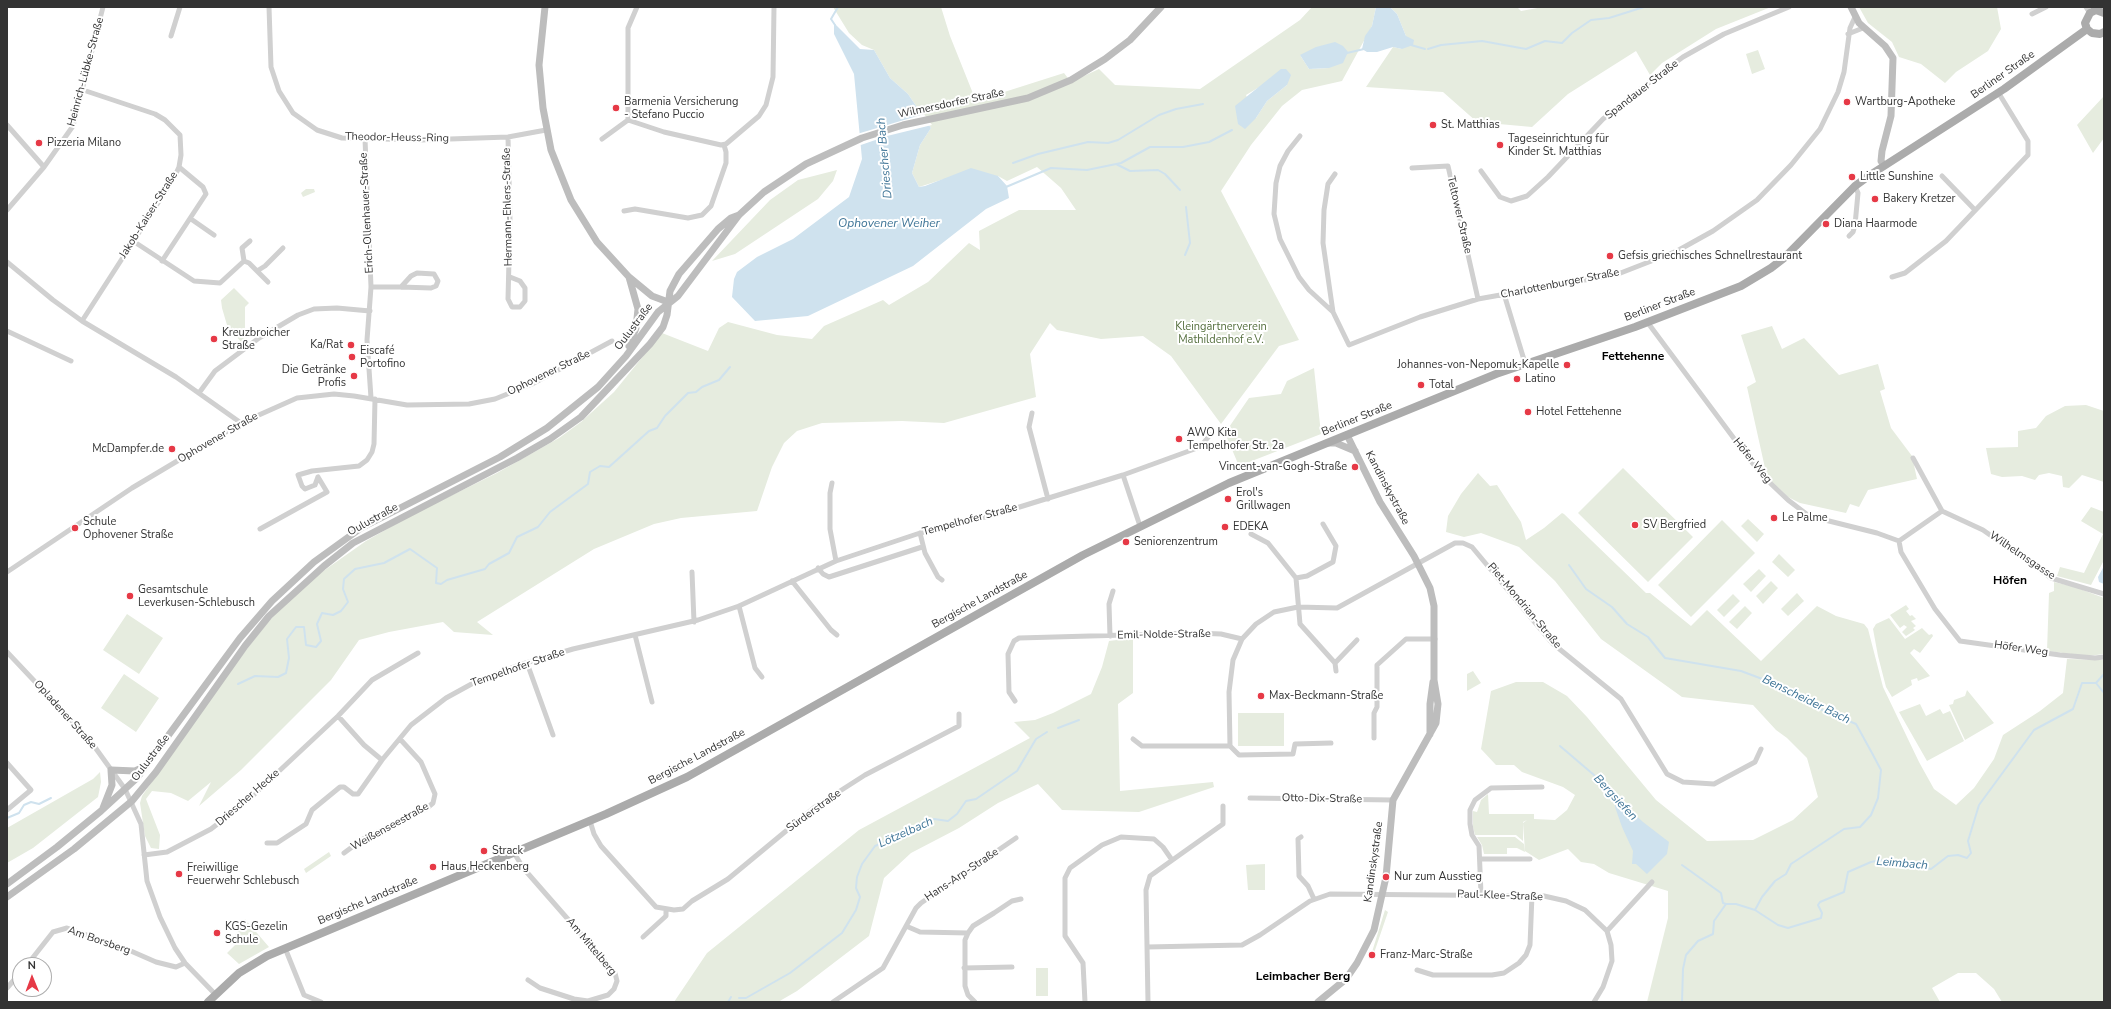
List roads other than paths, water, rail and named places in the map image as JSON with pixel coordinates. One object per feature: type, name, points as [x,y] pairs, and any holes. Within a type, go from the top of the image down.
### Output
[{"type":"main road","points":[[545,7],[539,65],[546,130],[551,150],[570,200],[597,242],[629,277],[652,296],[668,302]]},
{"type":"main road","name":"Wilmersdorfer Straße","points":[[668,302],[678,296],[739,215],[764,192],[792,173],[840,147],[886,130],[1028,98],[1071,80],[1105,59],[1130,40],[1161,7]]},
{"type":"main road","points":[[1851,7],[1855,17],[1863,28],[1886,46],[1893,58],[1891,116],[1882,151],[1881,161],[1883,164]]},
{"type":"main road","points":[[2104,13],[2096,10],[2088,10],[2086,19],[2087,29],[2096,34],[2104,32]]},
{"type":"main road","name":"Berliner Straße","points":[[1185,503],[1326,443],[1526,363],[1648,323],[1741,286],[1771,268],[1784,258],[1855,186],[1883,164],[1930,137],[1998,92],[2087,29]]},
{"type":"main road","name":"Wilmersdorfer Straße","points":[[668,302],[670,291],[679,274],[718,229],[730,218],[739,215]]},
{"type":"main road","points":[[588,395],[628,348],[633,337],[638,309],[629,277]]},
{"type":"main road","name":"Oulustraße","points":[[7,884],[57,847],[102,811],[126,789],[148,765],[240,638],[272,601],[314,562],[361,528],[500,457],[547,428],[598,387],[617,366],[658,312],[668,302]]},
{"type":"main road","name":"Oulustraße","points":[[7,897],[74,849],[132,801],[156,772],[268,616],[296,590],[353,543],[517,458],[550,439],[581,417],[650,344],[663,327],[667,315],[668,302]]},
{"type":"main road","name":"Kandinskystraße","points":[[1318,1002],[1346,979],[1357,963],[1374,930],[1383,895],[1393,800],[1399,787],[1429,738],[1430,704],[1434,680],[1435,639],[1433,599],[1430,588],[1416,563],[1409,557],[1399,534],[1348,435]]},
{"type":"main road","name":"Kandinskystraße","points":[[1326,443],[1336,444],[1355,451]]},
{"type":"main road","name":"Bergische Landstraße","points":[[208,1002],[215,994],[252,964],[285,948],[590,821],[687,777],[1076,559],[1185,503]]},
{"type":"main road","points":[[102,811],[112,785],[111,770],[135,771],[148,765]]},
{"type":"street","name":"Heinrich-Lübke-Straße","points":[[7,210],[44,167],[70,132],[103,7]]},
{"type":"street","points":[[171,36],[180,7]]},
{"type":"street","name":"Theodor-Heuss-Ring","points":[[269,7],[271,67],[279,90],[293,113],[317,130],[342,138],[365,140],[432,140],[508,137],[546,130]]},
{"type":"street","points":[[628,120],[628,28],[637,7]]},
{"type":"street","points":[[724,145],[759,116],[766,105],[773,77],[774,7]]},
{"type":"street","name":"Spandauer Straße","points":[[1481,170],[1500,197],[1511,200],[1527,196],[1548,177],[1603,119],[1656,77],[1684,57],[1724,34],[1789,7]]},
{"type":"street","points":[[2032,14],[2046,7]]},
{"type":"street","name":"Charlottenburger Straße","points":[[1333,312],[1349,345],[1414,319],[1478,299],[1618,274],[1677,251],[1714,231],[1757,200],[1805,148],[1827,116],[1838,92],[1844,72],[1848,34],[1851,23],[1855,17]]},
{"type":"street","points":[[1848,34],[1863,28]]},
{"type":"street","name":"Jakob-Kaiser-Straße","points":[[82,90],[155,114],[173,127],[180,135],[181,155],[179,167],[174,178],[82,321]]},
{"type":"street","points":[[1892,277],[1905,273],[1935,251],[2011,175],[2029,152],[2028,141],[1998,92]]},
{"type":"street","points":[[602,139],[628,120]]},
{"type":"street","points":[[628,120],[664,132],[724,145]]},
{"type":"street","points":[[7,125],[44,167]]},
{"type":"street","points":[[1300,136],[1288,151],[1280,166],[1274,194],[1274,214],[1285,252],[1299,277],[1309,290],[1333,312]]},
{"type":"street","name":"Hermann-Ehlers-Straße","points":[[508,137],[510,277],[508,299],[512,307],[520,307],[524,301],[525,288],[520,281],[510,277]]},
{"type":"street","name":"Erich-Ollenhauer-Straße","points":[[318,477],[315,485],[305,489],[302,486],[298,475],[317,470],[359,466],[372,452],[374,444],[373,398],[367,345],[372,286],[365,140]]},
{"type":"street","points":[[624,211],[635,209],[688,218],[702,215],[711,206],[724,168],[727,156],[724,145]]},
{"type":"street","name":"Teltower Straße","points":[[1412,168],[1448,166],[1478,299]]},
{"type":"street","points":[[162,261],[206,194],[203,187],[179,167]]},
{"type":"street","points":[[1333,312],[1324,253],[1323,230],[1328,184],[1335,174]]},
{"type":"street","points":[[1942,176],[1975,210]]},
{"type":"street","points":[[1849,236],[1853,232],[1855,225],[1858,193],[1855,186]]},
{"type":"street","points":[[191,219],[214,235]]},
{"type":"street","points":[[133,241],[194,282],[220,283],[244,261]]},
{"type":"street","points":[[250,241],[242,248],[244,261],[268,282]]},
{"type":"street","points":[[257,271],[265,266],[283,248]]},
{"type":"street","points":[[7,262],[53,300],[82,321],[176,377],[241,423]]},
{"type":"street","name":"Erich-Ollenhauer-Straße","points":[[372,286],[401,287],[431,288],[436,286],[438,281],[434,274],[417,273],[411,276],[401,287]]},
{"type":"street","points":[[1504,294],[1526,363]]},
{"type":"street","points":[[199,393],[216,371],[259,338],[298,316],[314,309],[337,308],[370,311]]},
{"type":"street","name":"Höfer Weg","points":[[1648,323],[1750,460],[1768,481],[1788,500],[1809,516],[1877,533],[1899,541],[1901,552],[1935,609],[1960,641],[2060,655],[2095,658],[2104,657]]},
{"type":"street","points":[[7,331],[71,361]]},
{"type":"street","name":"Ophovener Straße","points":[[7,572],[115,499],[241,423],[297,398],[334,394],[373,398],[407,405],[469,404],[495,399],[532,384],[612,341]]},
{"type":"street","points":[[1032,413],[1029,427],[1048,499]]},
{"type":"street","name":"Tempelhofer Straße","points":[[267,843],[277,843],[306,824],[312,810],[340,787],[344,787],[353,794],[358,794],[382,760],[411,725],[446,698],[477,681],[526,663],[573,649],[694,622],[739,606],[818,568],[836,561],[920,534],[1048,499],[1123,475],[1200,447],[1210,436]]},
{"type":"street","points":[[1899,541],[1942,511],[1913,458]]},
{"type":"street","points":[[260,529],[327,492],[318,477],[317,470]]},
{"type":"street","points":[[1123,475],[1140,526]]},
{"type":"street","points":[[832,483],[830,493],[830,529],[836,561]]},
{"type":"street","name":"Wilhelmsgasse","points":[[1942,511],[1983,530],[2051,578],[2104,594]]},
{"type":"street","points":[[1296,578],[1307,576],[1333,562],[1336,546],[1322,524]]},
{"type":"street","points":[[920,534],[922,547],[938,577],[942,580]]},
{"type":"street","points":[[1251,534],[1268,543],[1296,578],[1300,624],[1335,663],[1336,670]]},
{"type":"street","name":"Piet-Mondrian-Straße","points":[[1416,563],[1455,543],[1463,543],[1472,547],[1552,643],[1621,699],[1666,774],[1683,782],[1714,784],[1755,762],[1761,749]]},
{"type":"street","name":"Tempelhofer Straße","points":[[818,568],[823,574],[829,577],[922,547]]},
{"type":"street","points":[[1331,743],[1295,744],[1294,754],[1239,755],[1230,746],[1228,692],[1233,660],[1242,639],[1256,624],[1274,612],[1298,607],[1337,608],[1355,600],[1416,563]]},
{"type":"street","points":[[692,572],[694,622]]},
{"type":"street","points":[[792,581],[831,630],[837,635]]},
{"type":"street","name":"Emil-Nolde-Straße","points":[[1110,636],[1109,604],[1113,591]]},
{"type":"street","points":[[739,606],[755,668],[762,677]]},
{"type":"street","name":"Emil-Nolde-Straße","points":[[1014,701],[1010,692],[1008,662],[1010,647],[1014,641],[1019,638],[1196,633],[1221,634],[1242,639]]},
{"type":"street","points":[[635,635],[652,702]]},
{"type":"street","points":[[1374,738],[1374,713],[1377,707],[1377,665],[1406,639],[1435,639]]},
{"type":"street","points":[[1335,663],[1357,640]]},
{"type":"street","name":"Opladener Straße","points":[[7,652],[89,739],[126,789],[141,824],[150,892],[170,939],[185,963],[215,994]]},
{"type":"street","name":"Driescher Hecke","points":[[144,855],[167,852],[211,829],[246,802],[338,716],[372,680],[418,652]]},
{"type":"street","points":[[526,663],[553,735]]},
{"type":"street","name":"Sürderstraße","points":[[666,910],[683,909],[692,901],[728,879],[815,808],[865,775],[959,726],[959,714]]},
{"type":"street","points":[[338,716],[364,745],[382,760]]},
{"type":"street","name":"Weißenseestraße","points":[[344,853],[368,836],[426,809],[433,803],[434,794],[420,762],[400,739]]},
{"type":"street","points":[[1133,740],[1142,746],[1230,746]]},
{"type":"street","points":[[7,763],[31,790],[7,810]]},
{"type":"street","points":[[1481,894],[1479,846],[1472,835],[1470,824],[1470,810],[1475,800],[1491,788],[1542,788]]},
{"type":"street","name":"Otto-Dix-Straße","points":[[1250,798],[1393,800]]},
{"type":"street","points":[[1148,1002],[1146,890],[1150,876],[1224,824],[1223,806]]},
{"type":"street","points":[[590,821],[594,834],[601,846],[656,907],[666,910],[666,916],[643,937]]},
{"type":"street","points":[[1085,1002],[1083,963],[1070,946],[1065,931],[1065,878],[1070,868],[1102,844],[1121,837],[1154,840],[1163,847],[1172,860]]},
{"type":"street","points":[[1301,837],[1298,839],[1299,876],[1308,886],[1314,899]]},
{"type":"street","name":"Hans-Arp-Straße","points":[[833,1002],[883,968],[920,903],[1016,838]]},
{"type":"street","name":"Am Mittelberg","points":[[514,853],[524,870],[611,968],[617,981],[614,989],[608,995],[588,1001],[574,999],[540,988],[528,980]]},
{"type":"street","points":[[1480,859],[1530,859]]},
{"type":"street","points":[[1594,1002],[1603,987],[1612,961],[1611,945],[1607,931],[1652,882]]},
{"type":"street","points":[[1147,947],[1242,945],[1260,935],[1314,899],[1330,894],[1383,895]]},
{"type":"street","name":"Paul-Klee-Straße","points":[[1383,895],[1532,895],[1561,900],[1585,910],[1607,931]]},
{"type":"street","points":[[1417,970],[1433,975],[1492,975],[1504,973],[1519,963],[1526,955],[1530,945],[1532,895]]},
{"type":"street","points":[[975,1002],[968,995],[965,986],[965,940],[968,932],[973,926],[1012,901],[1021,899]]},
{"type":"street","points":[[906,926],[920,932],[968,932]]},
{"type":"street","name":"Am Borsberg","points":[[33,957],[53,932],[67,928],[124,948],[156,962],[176,966],[185,963]]},
{"type":"street","points":[[285,948],[304,995],[321,1002]]},
{"type":"street","points":[[964,968],[1012,967]]},
{"type":"water","points":[[1376,7],[1390,7],[1397,14],[1406,36],[1414,40],[1413,45],[1402,49],[1393,47],[1377,52],[1367,52],[1362,49],[1365,36],[1372,26]]},
{"type":"water","name":"Ophovener Weiher","points":[[834,23],[860,49],[874,50],[890,78],[908,94],[931,128],[920,145],[912,173],[919,187],[971,168],[998,176],[1007,186],[1009,198],[986,209],[913,266],[808,316],[755,321],[732,297],[734,279],[737,272],[757,257],[793,239],[849,197],[862,159],[854,74],[834,34]]},
{"type":"water","points":[[1335,42],[1343,46],[1348,52],[1343,63],[1329,68],[1309,69],[1300,55],[1316,47]]},
{"type":"water","points":[[1281,69],[1286,69],[1291,75],[1287,85],[1267,101],[1256,118],[1245,129],[1238,124],[1235,106]]},
{"type":"water","points":[[2104,566],[2104,584],[2099,582],[2098,577]]},
{"type":"water","points":[[1616,797],[1643,822],[1669,842],[1667,854],[1647,874],[1636,864],[1632,864],[1633,851],[1615,807]]},
{"type":"waterway","name":"Driescher Bach","points":[[835,25],[831,19],[838,7]]},
{"type":"waterway","points":[[1428,49],[1441,45],[1482,41],[1526,49],[1545,41],[1562,43],[1572,33],[1591,20],[1609,18],[1644,7]]},
{"type":"waterway","points":[[1411,45],[1425,49]]},
{"type":"waterway","points":[[1347,53],[1364,49]]},
{"type":"waterway","points":[[1013,163],[1038,154],[1088,142],[1108,143],[1118,140],[1159,115],[1176,109],[1203,104]]},
{"type":"waterway","points":[[1006,187],[1051,168],[1087,170],[1121,163],[1150,147],[1183,147],[1209,142],[1232,130]]},
{"type":"waterway","points":[[1116,164],[1130,171],[1158,170],[1165,174],[1180,190]]},
{"type":"waterway","points":[[1185,255],[1190,243],[1186,207]]},
{"type":"waterway","points":[[238,684],[255,676],[278,677],[286,673],[289,658],[287,639],[296,627],[304,627],[306,645],[316,647],[321,641],[317,624],[322,613],[333,615],[341,611],[348,602],[343,589],[344,579],[355,569],[384,563],[410,549],[437,568],[436,583],[441,584],[447,580],[485,569],[489,564],[509,553],[517,537],[538,527],[550,512],[588,484],[590,472],[600,466],[609,467],[649,431],[657,428],[665,416],[688,393],[696,392],[702,387],[719,380],[730,367]]},
{"type":"waterway","name":"Benscheider Bach","points":[[1569,565],[1586,589],[1612,607],[1627,624],[1648,637],[1665,658],[1741,671],[1765,680],[1808,704],[1856,724],[1872,753],[1881,770],[1878,798],[1871,815],[1860,827],[1844,829],[1791,864],[1786,874],[1775,881],[1762,897],[1755,910]]},
{"type":"waterway","name":"Leimbach","points":[[1682,1002],[1683,969],[1686,955],[1698,941],[1713,934],[1714,921],[1726,904],[1736,904],[1755,910],[1778,925],[1788,928],[1821,918],[1822,913],[1818,905],[1820,902],[1844,892],[1848,872],[1871,862],[1880,860],[1895,865],[1911,865],[1931,869],[1948,856],[1958,855],[1967,858],[1971,853],[1968,841],[1979,805],[2034,730],[2073,709],[2082,683],[2096,683],[2104,674]]},
{"type":"waterway","points":[[2096,683],[2104,693]]},
{"type":"waterway","name":"Lötzelbach","points":[[1058,728],[1079,720]]},
{"type":"waterway","name":"Lötzelbach","points":[[739,998],[746,998],[790,973],[842,933],[856,910],[860,897],[856,888],[857,877],[862,864],[875,846],[924,826],[934,819],[948,821],[957,814],[966,801],[976,799],[1017,771],[1036,739],[1047,732]]},
{"type":"waterway","name":"Bergsiefen","points":[[1560,746],[1594,775],[1616,798]]},
{"type":"waterway","points":[[7,818],[19,813],[24,805],[31,802],[39,804],[51,798]]},
{"type":"waterway","name":"Bergsiefen","points":[[1682,865],[1721,893],[1723,903],[1726,904]]},
{"type":"waterway","name":"Lötzelbach","points":[[728,1002],[731,997]]},
{"type":"place","name":"Wartburg-Apotheke","points":[[1847,102]]},
{"type":"place","name":"Barmenia Versicherung - Stefano Puccio","points":[[616,108]]},
{"type":"place","name":"St. Matthias","points":[[1433,125]]},
{"type":"place","name":"Pizzeria Milano","points":[[39,143]]},
{"type":"place","name":"Tageseinrichtung für Kinder St. Matthias","points":[[1500,145]]},
{"type":"place","name":"Little Sunshine","points":[[1852,177]]},
{"type":"place","name":"Bakery Kretzer","points":[[1875,199]]},
{"type":"place","name":"Diana Haarmode","points":[[1826,224]]},
{"type":"place","name":"Gefsis griechisches Schnellrestaurant","points":[[1610,256]]},
{"type":"place","name":"Kreuzbroicher Straße","points":[[214,339]]},
{"type":"place","name":"Ka/Rat","points":[[351,345]]},
{"type":"place","name":"Eiscafé Portofino","points":[[352,357]]},
{"type":"place","name":"Johannes-von-Nepomuk-Kapelle","points":[[1567,365]]},
{"type":"place","name":"Die Getränke Profis","points":[[354,376]]},
{"type":"place","name":"Latino","points":[[1517,379]]},
{"type":"place","name":"Total","points":[[1421,385]]},
{"type":"place","name":"Hotel Fettehenne","points":[[1528,412]]},
{"type":"place","name":"AWO Kita Tempelhofer Str. 2a","points":[[1179,439]]},
{"type":"place","name":"McDampfer.de","points":[[172,449]]},
{"type":"place","name":"Vincent-van-Gogh-Straße","points":[[1355,467]]},
{"type":"place","name":"Erol's Grillwagen","points":[[1228,499]]},
{"type":"place","name":"Le Palme","points":[[1774,518]]},
{"type":"place","name":"SV Bergfried","points":[[1635,525]]},
{"type":"place","name":"EDEKA","points":[[1225,527]]},
{"type":"place","name":"Schule Ophovener Straße","points":[[75,528]]},
{"type":"place","name":"Seniorenzentrum","points":[[1126,542]]},
{"type":"place","name":"Gesamtschule Leverkusen-Schlebusch","points":[[130,596]]},
{"type":"place","name":"Max-Beckmann-Straße","points":[[1261,696]]},
{"type":"place","name":"Strack","points":[[484,851]]},
{"type":"place","name":"Haus Heckenberg","points":[[433,867]]},
{"type":"place","name":"Freiwillige Feuerwehr Schlebusch","points":[[179,874]]},
{"type":"place","name":"Nur zum Ausstieg","points":[[1386,877]]},
{"type":"place","name":"KGS-Gezelin Schule","points":[[217,933]]},
{"type":"place","name":"Franz-Marc-Straße","points":[[1372,955]]},
{"type":"district","name":"Fettehenne","points":[[1633,357]]},
{"type":"district","name":"Höfen","points":[[2010,581]]},
{"type":"district","name":"Leimbacher Berg","points":[[1303,977]]},
{"type":"park label","name":"Kleingärtnerverein Mathildenhof e.V.","points":[[1221,333]]}]
